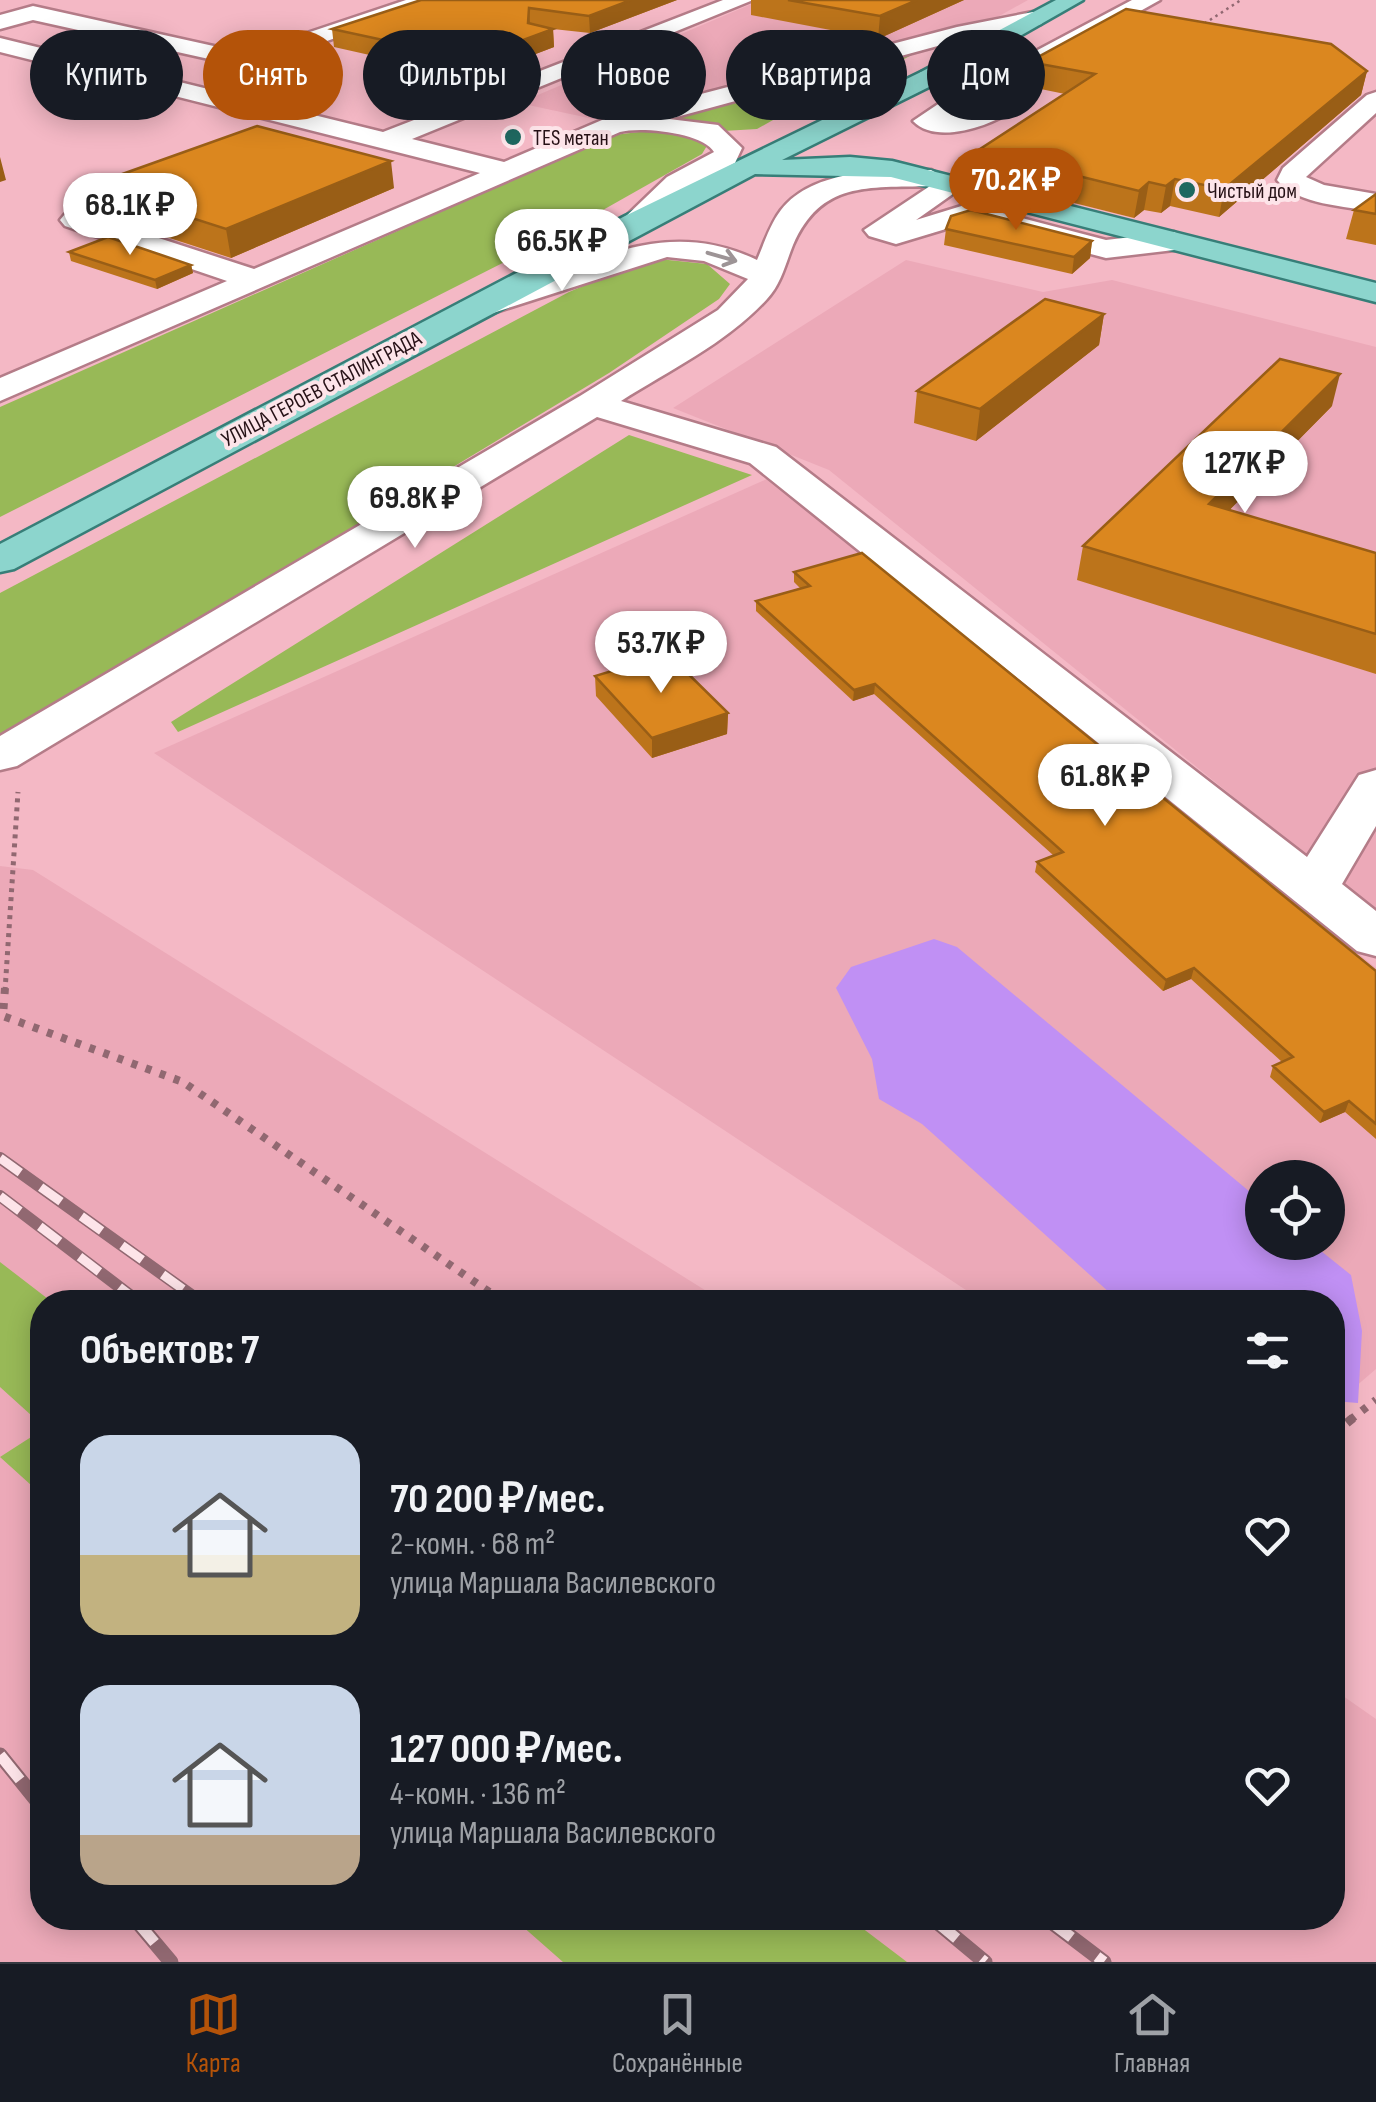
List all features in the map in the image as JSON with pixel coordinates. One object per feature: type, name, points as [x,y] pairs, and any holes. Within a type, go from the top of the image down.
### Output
[{"type":"main road","name":"УЛИЦА ГЕРОЕВ СТАЛИНГРАДА","points":[[1014,30],[1072,0]]},
{"type":"main road","name":"УЛИЦА ГЕРОЕВ СТАЛИНГРАДА","points":[[0,560],[462,312],[843,120]]},
{"type":"main road","points":[[866,120],[858,130],[858,141],[869,155],[942,181],[997,208]]},
{"type":"main road","points":[[719,181],[764,170],[838,164],[942,181]]},
{"type":"main road","points":[[1174,241],[1376,293]]},
{"type":"street","points":[[0,22],[33,14],[218,54],[311,39],[427,0]]},
{"type":"street","points":[[667,30],[742,0]]},
{"type":"street","points":[[1045,55],[1149,0]]},
{"type":"street","points":[[0,391],[611,126],[1041,15],[1105,22]]},
{"type":"street","points":[[0,45],[506,171]]},
{"type":"street","points":[[387,140],[561,72]]},
{"type":"street","points":[[1376,100],[1292,174],[1292,180],[1316,192],[1376,203]]},
{"type":"street","points":[[315,122],[272,140],[367,165]]},
{"type":"street","points":[[611,126],[684,125],[724,138],[729,148],[725,157],[678,183],[635,222]]},
{"type":"street","points":[[10,751],[594,404],[746,304],[767,276],[792,214],[807,199],[842,184],[878,177],[942,181]]},
{"type":"street","points":[[424,180],[462,190]]},
{"type":"street","points":[[942,181],[878,230],[903,233],[953,214],[997,208],[1106,249],[1174,241]]},
{"type":"street","points":[[76,220],[255,280]]},
{"type":"street","points":[[462,312],[565,280],[640,250],[703,251],[732,259],[767,276]]},
{"type":"street","points":[[594,404],[763,455],[1376,938]]},
{"type":"street","points":[[1313,889],[1376,785]]},
{"type":"path","points":[[1193,31],[1242,0]]},
{"type":"path","points":[[10,751],[3,1016],[182,1082],[486,1290]]},
{"type":"path","points":[[1345,1425],[1376,1400]]},
{"type":"shaded area","points":[[761,0],[1028,0],[992,20],[953,30],[927,30],[927,36],[907,42],[907,30],[726,30],[726,88],[706,93],[706,30],[691,30]]},
{"type":"shaded area","points":[[561,85],[561,112],[541,108],[541,94]]},
{"type":"shaded area","points":[[906,260],[1043,292],[1112,280],[1376,347],[1376,912],[829,470],[673,408]]},
{"type":"shaded area","points":[[769,478],[1376,968],[1376,1369],[1345,1396],[1345,1290],[966,1290],[154,753]]},
{"type":"shaded area","points":[[0,866],[33,870],[705,1290],[30,1290],[30,1930],[1345,1930],[1345,1697],[1376,1719],[1376,1962],[0,1962]]},
{"type":"shaded area","points":[[934,939],[957,947],[1245,1188],[1245,1260],[1332,1260],[1351,1275],[1362,1331],[1358,1403],[1345,1402],[1345,1290],[1107,1290],[922,1124],[879,1099],[872,1059],[836,988],[851,967]]},
{"type":"green space","points":[[726,100],[726,120],[773,120],[757,129],[723,131],[680,120],[706,120],[706,105]]},
{"type":"green space","points":[[664,129],[683,131],[708,144],[702,154],[564,232],[0,517],[0,407],[614,135]]},
{"type":"green space","points":[[649,258],[707,264],[730,284],[719,299],[609,373],[0,740],[0,593],[569,292]]},
{"type":"green space","points":[[629,435],[752,475],[178,732],[171,722]]},
{"type":"green space","points":[[0,1262],[36,1290],[30,1290],[30,1414],[0,1387]]},
{"type":"green space","points":[[30,1438],[30,1484],[0,1457]]},
{"type":"green space","points":[[527,1930],[865,1930],[907,1962],[563,1962]]},
{"type":"building","points":[[421,0],[631,0],[589,16],[529,8],[528,23],[553,29],[541,33],[541,30],[363,30],[363,36],[332,29]]},
{"type":"building","points":[[788,0],[917,0],[880,16]]},
{"type":"building","points":[[1126,9],[1331,44],[1367,71],[1224,189],[1175,179],[1166,186],[1149,182],[1139,191],[977,151],[1025,120],[1045,120],[1045,107],[1095,74],[1045,65],[1045,53]]},
{"type":"building","points":[[257,126],[391,161],[226,229],[142,202],[168,193],[114,177]]},
{"type":"building","points":[[1376,194],[1376,214],[1354,210]]},
{"type":"building","points":[[971,210],[1092,241],[1074,257],[946,229],[951,216]]},
{"type":"building","points":[[108,237],[191,265],[155,280],[69,252]]},
{"type":"building","points":[[1045,299],[1104,314],[980,409],[917,391]]},
{"type":"building","points":[[1280,359],[1340,374],[1209,504],[1376,553],[1376,634],[1083,546]]},
{"type":"building","points":[[862,553],[1376,971],[1376,1124],[1349,1101],[1324,1112],[1273,1066],[1293,1057],[1194,968],[1166,980],[1037,862],[1063,852],[875,684],[854,690],[756,601],[810,586],[794,572]]},
{"type":"building","points":[[668,654],[728,713],[652,738],[595,676]]},
{"type":"railway","points":[[0,1158],[184,1290]]},
{"type":"railway","points":[[0,1196],[123,1290]]},
{"type":"railway","points":[[0,1755],[30,1792]]},
{"type":"railway","points":[[144,1930],[171,1962]]},
{"type":"railway","points":[[946,1930],[985,1962]]},
{"type":"railway","points":[[1062,1930],[1104,1962]]},
{"type":"place","name":"TES метан","points":[[513,137]]},
{"type":"place","name":"Чистый дом","points":[[1187,190]]}]
